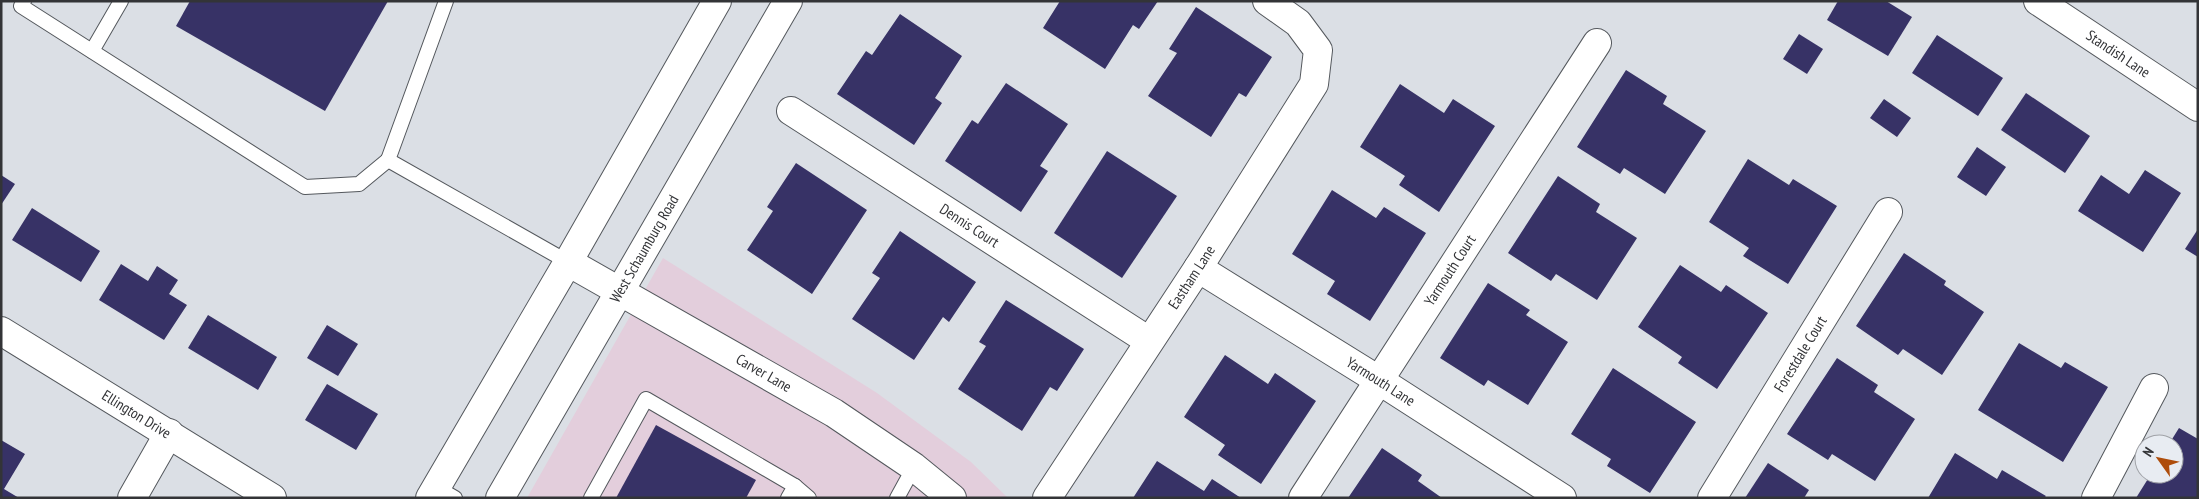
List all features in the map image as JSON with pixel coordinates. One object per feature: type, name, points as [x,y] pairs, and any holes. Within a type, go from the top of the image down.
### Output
[{"type":"street","points":[[440,494],[568,262],[717,1]]},
{"type":"street","name":"West Schaumburg Road","points":[[500,498],[788,1]]},
{"type":"street","name":"Eastham Lane","points":[[1047,498],[1198,268],[1314,84],[1318,50],[1298,23],[1266,1]]},
{"type":"street","name":"Standish Lane","points":[[2038,1],[2198,107]]},
{"type":"street","name":"Yarmouth Court","points":[[1304,498],[1597,43]]},
{"type":"street","name":"Dennis Court","points":[[791,111],[1149,341]]},
{"type":"street","name":"Forestdale Court","points":[[1712,498],[1888,212]]},
{"type":"street","name":"Carver Lane","points":[[568,262],[834,413],[914,467],[952,498]]},
{"type":"street","name":"Yarmouth Lane","points":[[1198,268],[1380,381],[1562,498]]},
{"type":"street","name":"Ellington Drive","points":[[1,331],[272,498]]},
{"type":"street","points":[[2096,498],[2154,388]]},
{"type":"street","points":[[132,498],[169,433]]},
{"type":"lane","points":[[24,1],[21,6],[305,187],[359,184],[388,160],[446,1]]},
{"type":"lane","points":[[92,52],[121,1]]},
{"type":"lane","points":[[388,160],[568,262]]},
{"type":"lane","points":[[591,498],[646,399],[792,492],[809,498]]},
{"type":"lane","points":[[897,498],[914,467]]},
{"type":"shaded area","points":[[663,258],[877,393],[971,462],[1008,498],[527,498]]},
{"type":"building","points":[[190,1],[388,1],[325,111],[176,26]]},
{"type":"building","points":[[1060,1],[1158,1],[1139,29],[1133,25],[1105,69],[1043,28]]},
{"type":"building","points":[[1838,1],[1886,1],[1912,17],[1888,56],[1827,20]]},
{"type":"building","points":[[1196,7],[1272,57],[1246,97],[1239,93],[1211,137],[1148,96],[1177,53],[1169,49]]},
{"type":"building","points":[[900,14],[962,56],[935,98],[942,103],[914,145],[837,94],[866,51],[872,55]]},
{"type":"building","points":[[1799,34],[1823,49],[1807,74],[1783,59]]},
{"type":"building","points":[[1937,35],[2003,78],[1978,116],[1912,73]]},
{"type":"building","points":[[1626,70],[1667,96],[1663,104],[1706,131],[1665,194],[1624,168],[1620,174],[1577,147]]},
{"type":"building","points":[[1006,83],[1068,124],[1040,166],[1048,171],[1021,212],[945,161],[972,120],[978,124]]},
{"type":"building","points":[[1400,84],[1444,113],[1453,99],[1495,126],[1439,212],[1399,185],[1405,176],[1360,147]]},
{"type":"building","points":[[2026,93],[2090,136],[2065,173],[2001,130]]},
{"type":"building","points":[[1884,99],[1911,118],[1897,137],[1870,118]]},
{"type":"building","points":[[1977,147],[2006,167],[1986,196],[1957,177]]},
{"type":"building","points":[[1107,151],[1177,196],[1122,278],[1054,233]]},
{"type":"building","points":[[1748,159],[1789,185],[1793,179],[1837,206],[1788,284],[1743,256],[1749,248],[1709,222]]},
{"type":"building","points":[[796,163],[867,210],[812,294],[747,250],[773,211],[767,207]]},
{"type":"building","points":[[2145,170],[2181,193],[2143,252],[2078,211],[2101,175],[2129,194]]},
{"type":"building","points":[[1,175],[15,184],[1,205]]},
{"type":"building","points":[[1558,176],[1600,204],[1596,212],[1637,238],[1597,300],[1556,274],[1551,281],[1508,253]]},
{"type":"building","points":[[1332,190],[1376,218],[1384,207],[1426,233],[1370,321],[1327,294],[1335,281],[1292,254]]},
{"type":"building","points":[[32,208],[100,251],[81,282],[12,240]]},
{"type":"building","points":[[2198,229],[2198,257],[2185,249]]},
{"type":"building","points":[[900,231],[976,282],[949,322],[943,317],[914,360],[852,319],[880,278],[872,273]]},
{"type":"building","points":[[1904,253],[1946,281],[1944,285],[1984,312],[1942,375],[1903,349],[1898,355],[1856,326]]},
{"type":"building","points":[[121,264],[148,281],[157,266],[178,280],[169,294],[187,305],[164,340],[99,300]]},
{"type":"building","points":[[1680,265],[1721,292],[1726,285],[1768,313],[1717,389],[1678,363],[1682,357],[1638,327]]},
{"type":"building","points":[[1488,283],[1530,310],[1526,315],[1568,342],[1528,405],[1488,380],[1484,386],[1440,358]]},
{"type":"building","points":[[1006,300],[1084,349],[1057,391],[1050,387],[1022,431],[958,389],[986,346],[979,342]]},
{"type":"building","points":[[208,315],[277,357],[258,390],[188,348]]},
{"type":"building","points":[[327,325],[358,344],[338,376],[307,358]]},
{"type":"building","points":[[2019,343],[2061,368],[2065,362],[2108,387],[2063,462],[1978,410]]},
{"type":"building","points":[[1225,355],[1268,384],[1275,373],[1316,401],[1261,484],[1218,455],[1225,445],[1184,417]]},
{"type":"building","points":[[1837,358],[1878,385],[1874,392],[1915,419],[1875,481],[1832,454],[1828,460],[1787,434]]},
{"type":"building","points":[[1613,368],[1696,422],[1650,493],[1607,466],[1611,459],[1571,434]]},
{"type":"building","points":[[327,384],[378,414],[356,450],[305,420]]},
{"type":"building","points":[[656,425],[756,480],[746,498],[616,498]]},
{"type":"building","points":[[2179,428],[2198,439],[2198,498],[2136,498],[2145,484],[2184,484],[2184,434],[2175,434]]},
{"type":"building","points":[[1,440],[25,454],[4,489],[19,498],[1,498]]},
{"type":"building","points":[[1382,448],[1422,475],[1418,481],[1442,498],[1348,498]]},
{"type":"building","points":[[1955,453],[1997,479],[2002,470],[2046,496],[2044,498],[1928,498]]},
{"type":"building","points":[[1157,461],[1204,491],[1212,479],[1241,498],[1133,498]]},
{"type":"building","points":[[1768,463],[1809,490],[1804,498],[1745,498]]}]
